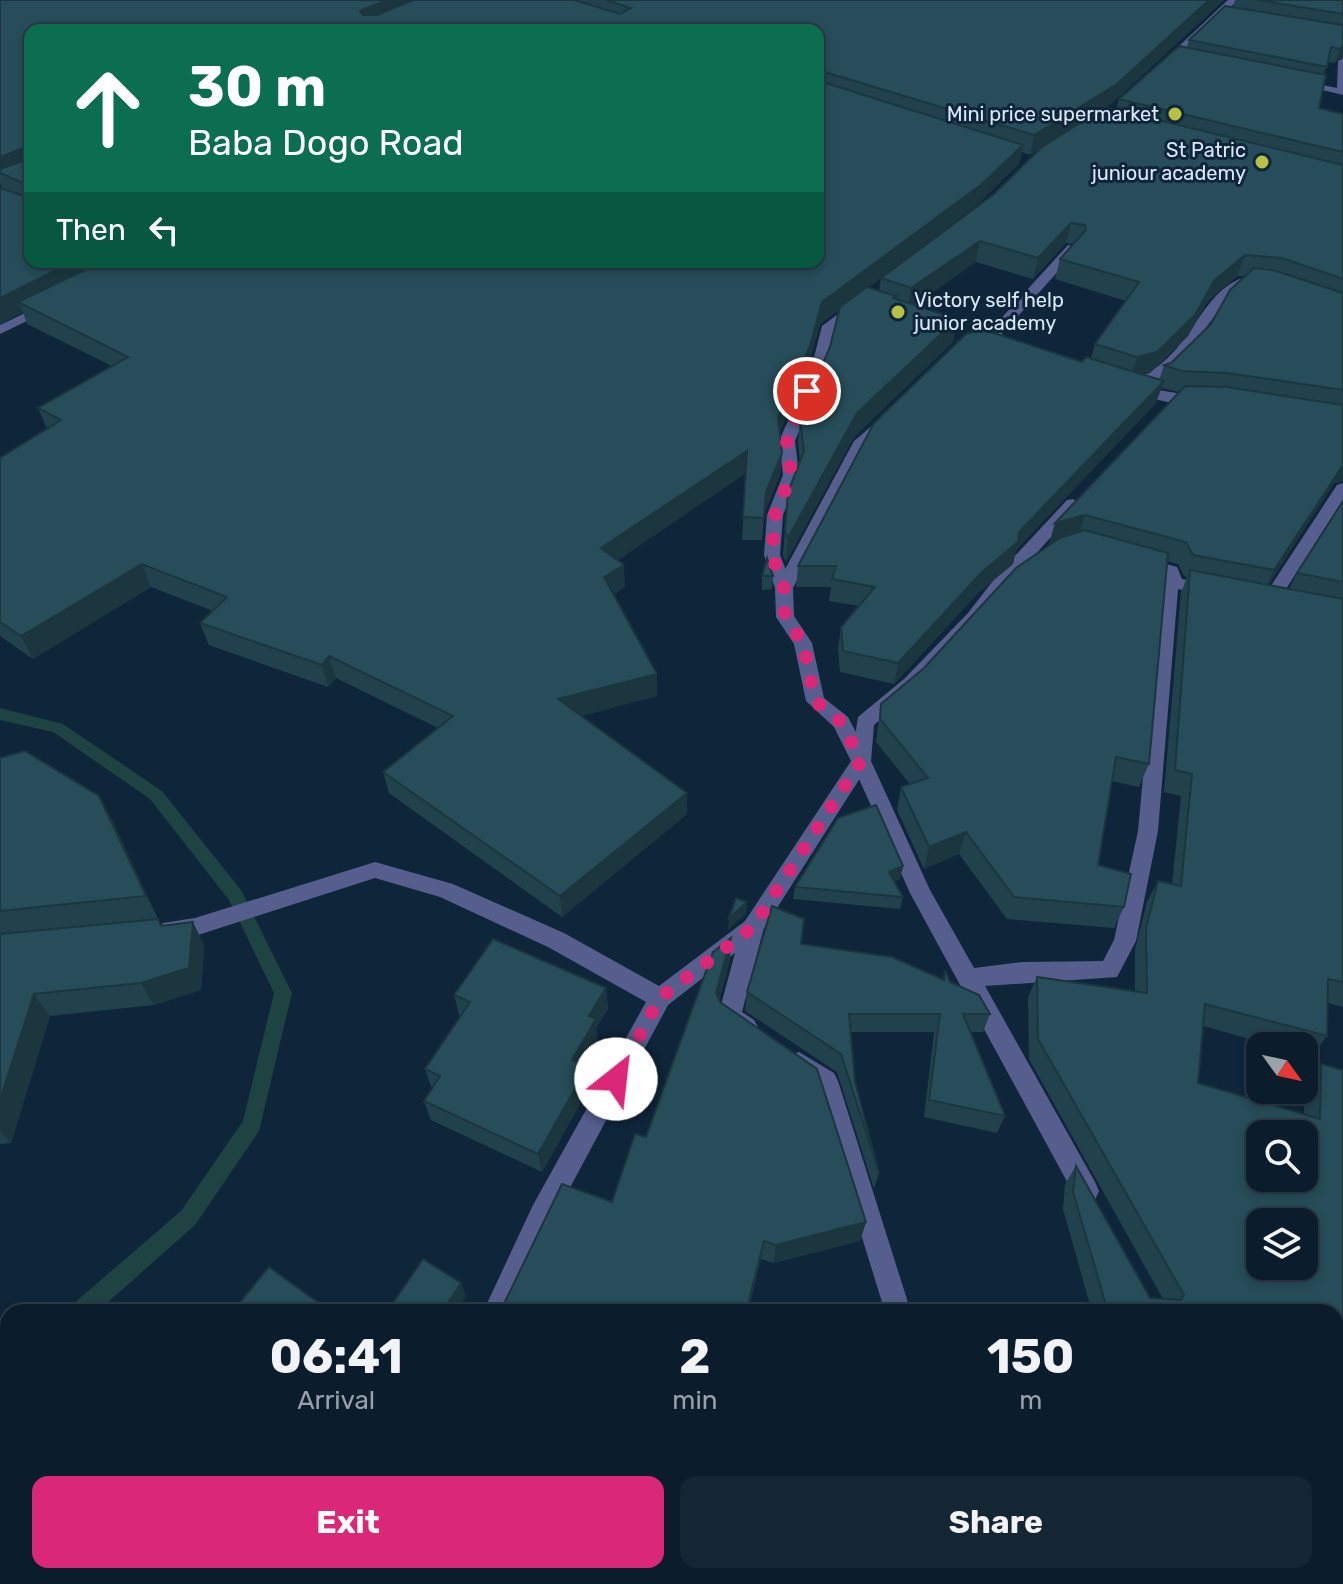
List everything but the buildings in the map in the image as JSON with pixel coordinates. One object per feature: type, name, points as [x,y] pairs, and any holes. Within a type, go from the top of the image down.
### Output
[{"type":"street","points":[[1155,73],[1181,60],[1229,10]]},
{"type":"street","points":[[1281,79],[1342,92],[1343,61]]},
{"type":"street","points":[[955,349],[994,344],[1073,248]]},
{"type":"street","points":[[1219,401],[1166,405],[1117,385],[1157,379],[1196,340],[1214,307],[1242,282],[1268,284]]},
{"type":"street","points":[[871,301],[829,326],[818,369],[787,441],[791,475],[775,515],[772,555],[784,588],[785,617],[803,643],[815,701],[841,722],[921,893],[1100,1215]]},
{"type":"street","points":[[0,330],[59,302]]},
{"type":"street","points":[[960,333],[994,344]]},
{"type":"street","points":[[784,588],[862,441],[896,408]]},
{"type":"street","points":[[1270,601],[1343,488]]},
{"type":"street","points":[[896,1304],[826,1081],[729,1016],[753,927],[861,761],[865,722],[911,684],[974,617],[991,592],[1087,490]]},
{"type":"street","points":[[991,592],[1036,558],[1062,546]]},
{"type":"street","points":[[1117,556],[1171,571]]},
{"type":"street","points":[[1171,571],[1175,583],[1228,594]]},
{"type":"street","points":[[967,979],[1023,972],[1109,970],[1125,941],[1148,831],[1171,571]]},
{"type":"street","points":[[148,931],[195,927],[375,870],[445,890],[542,933],[660,998]]},
{"type":"street","points":[[500,1304],[542,1214],[660,998],[753,927]]},
{"type":"waterway","points":[[0,714],[58,728],[156,795],[235,895],[283,993],[252,1125],[188,1218],[90,1304]]},
{"type":"place","name":"Mini price supermarket","points":[[1175,114]]},
{"type":"place","name":"St Patric juniour academy","points":[[1262,162]]},
{"type":"place","name":"Victory self help junior academy","points":[[898,312]]},
{"type":"route","points":[[616,1079],[660,998],[753,927],[861,761],[841,722],[815,701],[803,643],[785,617],[784,588],[772,555],[775,515],[791,475],[787,441],[807,391]]}]
